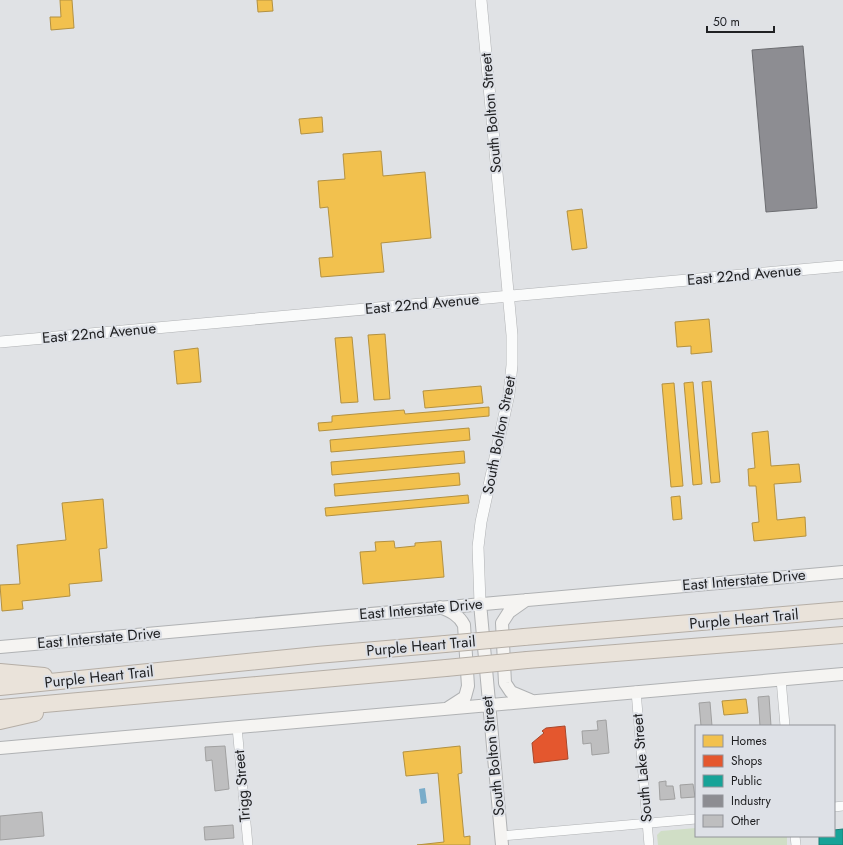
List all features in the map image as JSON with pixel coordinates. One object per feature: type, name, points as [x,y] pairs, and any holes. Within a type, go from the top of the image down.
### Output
[{"type":"highway","name":"Purple Heart Trail","points":[[0,687],[317,655],[843,610]]},
{"type":"highway","name":"Purple Heart Trail","points":[[0,708],[526,660],[843,635]]},
{"type":"highway","points":[[0,672],[86,679]]},
{"type":"highway","points":[[0,721],[76,701]]},
{"type":"main road","name":"East Interstate Drive","points":[[0,647],[480,603],[843,572]]},
{"type":"main road","points":[[527,599],[509,612],[502,623],[504,668],[505,683],[511,692],[521,698],[533,701]]},
{"type":"main road","name":"South Bolton Street","points":[[480,603],[488,705],[502,840]]},
{"type":"main road","points":[[439,607],[452,612],[461,619],[464,625],[468,686],[465,696],[448,708]]},
{"type":"main road","points":[[0,748],[843,674]]},
{"type":"street","name":"South Bolton Street","points":[[480,603],[478,554],[481,522],[509,394],[512,365],[512,335],[507,297],[481,0]]},
{"type":"street","name":"East 22nd Avenue","points":[[0,342],[843,266]]},
{"type":"street","points":[[781,679],[785,725]]},
{"type":"street","name":"South Lake Street","points":[[636,691],[649,845]]},
{"type":"street","name":"Trigg Street","points":[[237,727],[248,845]]},
{"type":"street","points":[[502,840],[647,823],[695,819]]},
{"type":"green space","points":[[695,828],[695,837],[787,837],[787,845],[658,845],[657,835],[661,831]]},
{"type":"water","points":[[425,788],[427,803],[421,804],[419,789]]},
{"type":"building: Homes","points":[[60,0],[72,0],[74,28],[51,30],[50,17],[61,17]]},
{"type":"building: Homes","points":[[257,0],[272,0],[273,11],[258,12]]},
{"type":"building: Homes","points":[[322,117],[323,132],[301,134],[299,119]]},
{"type":"building: Homes","points":[[381,151],[383,176],[425,172],[431,238],[381,243],[384,272],[321,277],[319,258],[333,257],[328,207],[320,208],[318,181],[345,179],[343,154]]},
{"type":"building: Homes","points":[[582,209],[587,248],[572,250],[567,211]]},
{"type":"building: Homes","points":[[709,319],[712,352],[691,354],[691,346],[677,347],[675,322]]},
{"type":"building: Homes","points":[[385,334],[390,399],[374,400],[368,335]]},
{"type":"building: Homes","points":[[352,337],[358,402],[341,403],[335,338]]},
{"type":"building: Homes","points":[[198,348],[201,382],[177,384],[174,351]]},
{"type":"building: Homes","points":[[711,381],[720,482],[711,483],[702,382]]},
{"type":"building: Homes","points":[[693,382],[702,484],[693,485],[684,383]]},
{"type":"building: Homes","points":[[674,383],[683,486],[671,487],[662,384]]},
{"type":"building: Homes","points":[[481,386],[483,403],[425,408],[423,391]]},
{"type":"building: Homes","points":[[489,407],[489,416],[319,431],[318,423],[332,422],[332,416],[404,410],[405,414]]},
{"type":"building: Homes","points":[[469,428],[470,440],[331,452],[330,440]]},
{"type":"building: Homes","points":[[768,431],[771,466],[799,464],[801,482],[774,484],[777,520],[805,517],[806,536],[754,541],[752,523],[759,522],[756,486],[749,486],[748,469],[755,468],[752,433]]},
{"type":"building: Homes","points":[[464,451],[465,463],[332,475],[331,462]]},
{"type":"building: Homes","points":[[459,473],[460,485],[335,496],[334,484]]},
{"type":"building: Homes","points":[[468,495],[469,503],[326,516],[325,508]]},
{"type":"building: Homes","points":[[680,496],[682,519],[673,520],[671,497]]},
{"type":"building: Homes","points":[[103,499],[107,548],[99,549],[102,581],[69,584],[70,596],[22,601],[23,609],[2,611],[0,585],[20,584],[17,545],[66,540],[62,503]]},
{"type":"building: Homes","points":[[394,541],[395,548],[415,546],[415,543],[441,541],[444,577],[363,584],[360,552],[376,551],[375,542]]},
{"type":"building: Homes","points":[[746,699],[748,713],[724,715],[722,701]]},
{"type":"building: Homes","points":[[460,746],[462,773],[458,774],[464,837],[470,836],[470,845],[417,845],[444,842],[438,773],[406,776],[403,752]]},
{"type":"building: Shops","points":[[565,726],[568,759],[534,763],[532,743],[544,733],[542,731],[546,728]]},
{"type":"building: Public","points":[[843,829],[843,845],[819,845],[819,837],[835,837],[835,830]]},
{"type":"building: Industry","points":[[803,46],[817,208],[766,212],[752,50]]},
{"type":"building: Other","points":[[769,696],[771,725],[760,725],[758,697]]},
{"type":"building: Other","points":[[710,702],[712,725],[701,725],[699,703]]},
{"type":"building: Other","points":[[606,720],[609,753],[592,755],[591,743],[583,744],[582,731],[598,730],[597,721]]},
{"type":"building: Other","points":[[225,746],[229,789],[215,791],[212,760],[206,761],[205,747]]},
{"type":"building: Other","points":[[666,781],[666,786],[673,786],[675,799],[660,800],[659,782]]},
{"type":"building: Other","points":[[693,784],[695,797],[681,798],[680,785]]},
{"type":"building: Other","points":[[42,812],[44,836],[0,840],[0,816]]},
{"type":"building: Other","points":[[233,825],[234,838],[205,840],[204,827]]}]
